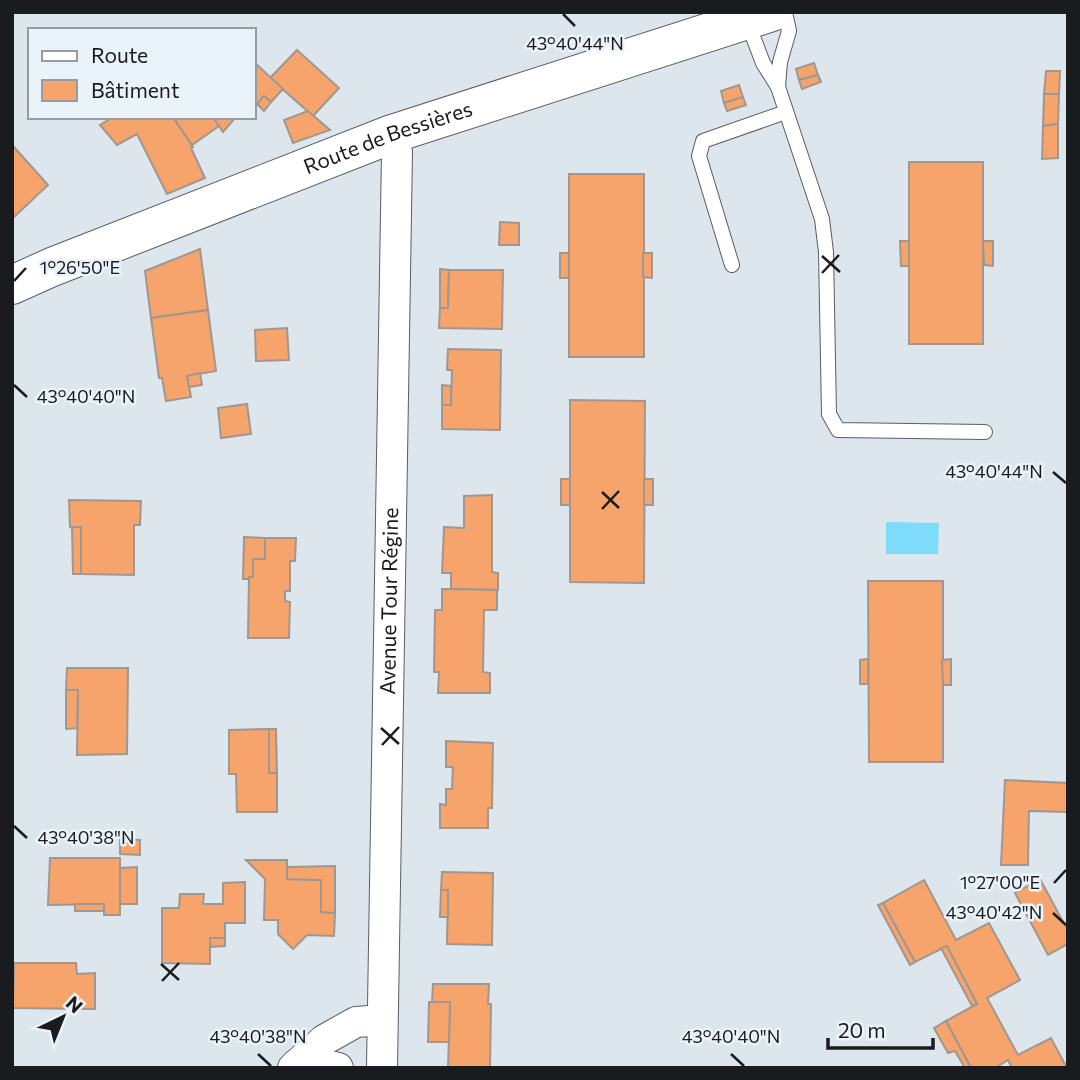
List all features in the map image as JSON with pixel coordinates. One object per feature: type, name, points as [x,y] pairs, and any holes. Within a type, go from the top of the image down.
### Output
[{"type":"main road","name":"Route de Bessières","points":[[12,285],[392,134],[760,16]]},
{"type":"street","name":"Avenue Tour Régine","points":[[382,1068],[397,152],[392,134]]},
{"type":"street","points":[[295,1067],[324,1040],[356,1022],[382,1020]]},
{"type":"street","points":[[295,1067],[315,1062],[338,1068]]},
{"type":"lane","points":[[778,88],[780,62],[789,31],[785,12]]},
{"type":"lane","points":[[760,16],[762,63],[778,88],[822,219],[826,252],[829,414],[838,430],[985,432]]},
{"type":"lane","points":[[732,265],[699,156],[703,141],[786,112]]},
{"type":"water","points":[[886,522],[939,523],[938,554],[886,554]]},
{"type":"building","points":[[297,50],[339,88],[313,116],[270,78]]},
{"type":"building","points":[[814,63],[818,75],[799,80],[796,69]]},
{"type":"building","points":[[256,64],[283,89],[271,102],[264,96],[256,106]]},
{"type":"building","points":[[1046,71],[1060,71],[1059,94],[1044,94]]},
{"type":"building","points":[[818,75],[821,82],[802,89],[799,80]]},
{"type":"building","points":[[739,85],[743,97],[724,103],[721,91]]},
{"type":"building","points":[[1044,94],[1059,94],[1058,124],[1043,126]]},
{"type":"building","points":[[264,96],[271,102],[264,111],[257,104]]},
{"type":"building","points":[[743,97],[746,105],[727,111],[724,103]]},
{"type":"building","points":[[308,111],[330,130],[293,143],[284,120]]},
{"type":"building","points":[[110,119],[174,119],[193,147],[191,148],[205,178],[167,194],[137,134],[117,145],[100,125]]},
{"type":"building","points":[[174,119],[214,119],[219,126],[192,145]]},
{"type":"building","points":[[214,119],[234,119],[223,132]]},
{"type":"building","points":[[1058,124],[1058,158],[1042,159],[1043,126]]},
{"type":"building","points":[[14,147],[48,185],[12,219],[12,149]]},
{"type":"building","points":[[909,162],[983,162],[983,344],[909,344]]},
{"type":"building","points":[[569,174],[644,174],[644,357],[569,357]]},
{"type":"building","points":[[500,222],[519,223],[519,245],[499,245]]},
{"type":"building","points":[[900,241],[909,241],[909,266],[901,266]]},
{"type":"building","points":[[983,241],[993,241],[993,266],[984,265]]},
{"type":"building","points":[[200,249],[208,310],[151,318],[145,271]]},
{"type":"building","points":[[560,253],[569,253],[569,278],[560,278]]},
{"type":"building","points":[[643,253],[652,253],[652,278],[643,277]]},
{"type":"building","points":[[440,269],[449,270],[448,308],[440,308]]},
{"type":"building","points":[[449,270],[503,270],[502,329],[439,328],[440,308],[448,308]]},
{"type":"building","points":[[208,310],[216,371],[187,376],[191,397],[166,401],[162,378],[159,378],[151,318]]},
{"type":"building","points":[[287,328],[289,360],[256,361],[255,330]]},
{"type":"building","points":[[448,349],[501,350],[500,430],[442,429],[442,405],[451,405],[452,370],[447,370]]},
{"type":"building","points":[[200,373],[202,385],[189,387],[187,376]]},
{"type":"building","points":[[442,385],[451,386],[451,405],[442,405]]},
{"type":"building","points":[[570,400],[645,401],[644,583],[570,582]]},
{"type":"building","points":[[247,404],[251,434],[221,438],[218,408]]},
{"type":"building","points":[[561,479],[570,479],[570,505],[561,505]]},
{"type":"building","points":[[644,479],[653,479],[653,505],[644,505]]},
{"type":"building","points":[[492,495],[492,572],[498,573],[498,590],[451,589],[451,573],[442,573],[444,527],[464,528],[464,496]]},
{"type":"building","points":[[69,500],[141,501],[140,525],[134,525],[134,575],[81,574],[81,527],[70,527]]},
{"type":"building","points":[[72,527],[81,527],[81,574],[73,574]]},
{"type":"building","points":[[244,537],[265,538],[265,559],[253,559],[253,577],[249,579],[243,579]]},
{"type":"building","points":[[265,538],[296,538],[295,561],[290,561],[290,591],[285,591],[285,601],[290,602],[289,638],[248,638],[249,577],[253,577],[253,559],[265,559]]},
{"type":"building","points":[[868,581],[943,581],[943,762],[869,762]]},
{"type":"building","points":[[442,589],[497,590],[497,610],[484,610],[483,672],[490,673],[490,693],[438,693],[439,672],[434,672],[435,610],[442,610]]},
{"type":"building","points":[[868,659],[868,684],[860,684],[860,660]]},
{"type":"building","points":[[951,659],[951,685],[943,685],[942,660]]},
{"type":"building","points":[[67,668],[128,668],[127,754],[77,755],[78,690],[66,690]]},
{"type":"building","points":[[66,690],[78,690],[77,728],[66,729]]},
{"type":"building","points":[[269,729],[269,773],[277,773],[277,812],[237,812],[236,774],[229,774],[229,730]]},
{"type":"building","points":[[269,729],[276,729],[277,773],[269,773]]},
{"type":"building","points":[[446,741],[493,743],[492,808],[488,808],[488,828],[440,828],[440,804],[446,805],[446,789],[452,789],[453,767],[446,767]]},
{"type":"building","points":[[1005,780],[1068,783],[1068,812],[1029,811],[1028,865],[1001,865]]},
{"type":"building","points":[[120,839],[140,840],[140,855],[120,854]]},
{"type":"building","points":[[50,858],[120,858],[120,915],[104,915],[104,904],[48,905]]},
{"type":"building","points":[[246,860],[287,860],[287,879],[321,880],[321,912],[335,913],[334,936],[307,935],[293,949],[278,934],[278,920],[264,920],[265,879]]},
{"type":"building","points":[[335,866],[335,913],[321,912],[321,880],[287,879],[287,867]]},
{"type":"building","points":[[137,867],[137,904],[120,904],[120,868]]},
{"type":"building","points":[[442,872],[493,873],[492,945],[447,944],[448,890],[441,890]]},
{"type":"building","points":[[1040,879],[1068,931],[1068,944],[1048,955],[1015,893]]},
{"type":"building","points":[[924,880],[956,940],[989,923],[1020,980],[987,998],[1018,1055],[1051,1038],[1067,1068],[1012,1068],[1008,1060],[995,1068],[971,1068],[946,1021],[977,1004],[947,946],[915,962],[883,903]]},
{"type":"building","points":[[245,882],[245,923],[225,923],[225,938],[210,938],[210,964],[162,963],[162,908],[179,908],[180,894],[204,894],[203,904],[223,904],[223,883]]},
{"type":"building","points":[[441,890],[448,890],[448,917],[440,917]]},
{"type":"building","points":[[883,903],[915,962],[910,965],[878,905]]},
{"type":"building","points":[[75,904],[104,904],[104,911],[75,911]]},
{"type":"building","points":[[210,938],[225,938],[225,946],[210,947]]},
{"type":"building","points":[[947,946],[977,1004],[972,1006],[941,948]]},
{"type":"building","points":[[14,963],[76,963],[77,974],[95,973],[95,1009],[13,1008]]},
{"type":"building","points":[[433,984],[489,984],[490,1068],[448,1068],[450,1002],[432,1002]]},
{"type":"building","points":[[429,1002],[450,1002],[449,1042],[428,1042]]},
{"type":"building","points":[[946,1021],[971,1068],[965,1068],[955,1051],[948,1053],[934,1028]]}]
